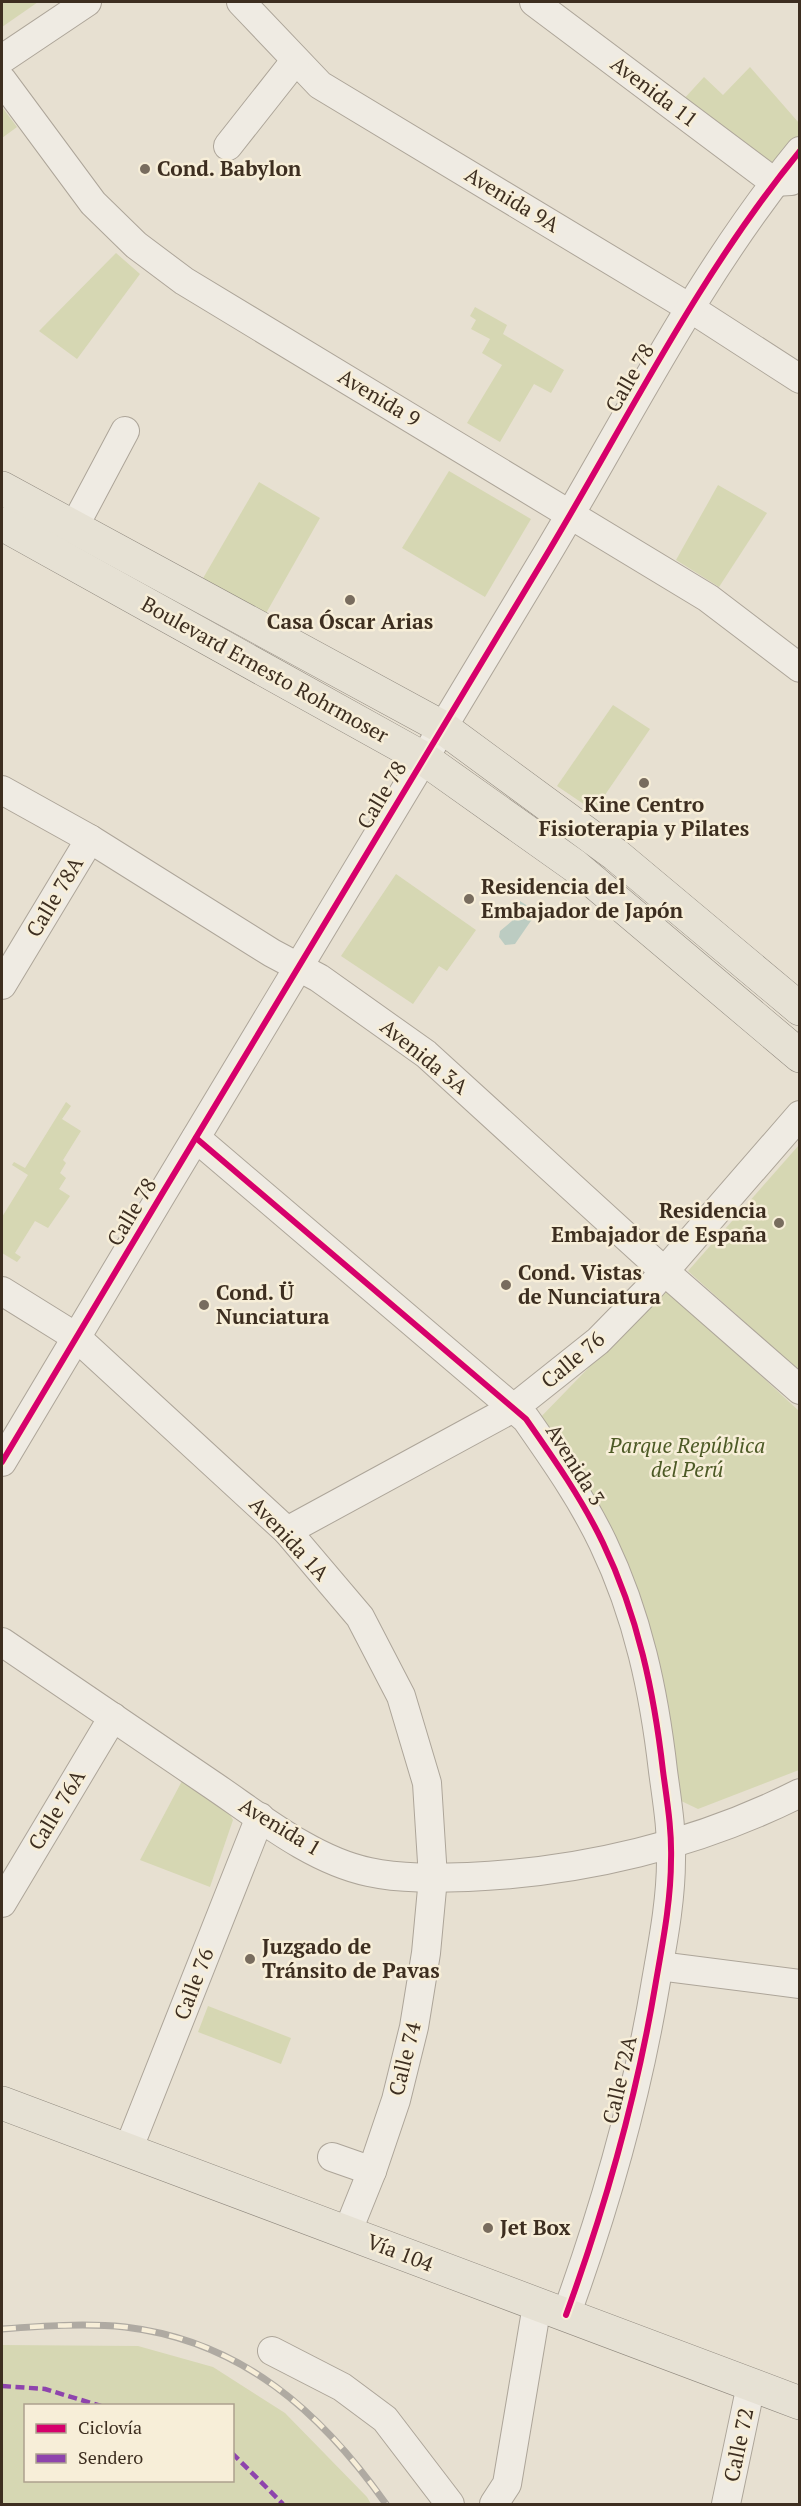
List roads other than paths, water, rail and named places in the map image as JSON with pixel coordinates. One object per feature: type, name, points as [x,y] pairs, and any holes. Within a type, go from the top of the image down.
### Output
[{"type":"main road","name":"Boulevard Ernesto Rohrmoser","points":[[2,488],[442,727],[616,855],[800,1009]]},
{"type":"main road","name":"Boulevard Ernesto Rohrmoser","points":[[2,524],[423,758],[575,866],[800,1056]]},
{"type":"main road","name":"Vía 104","points":[[2,2103],[800,2403]]},
{"type":"street","points":[[2,59],[87,2]]},
{"type":"street","name":"Avenida 9A","points":[[241,2],[320,85],[690,308],[800,379]]},
{"type":"street","name":"Avenida 11","points":[[534,2],[787,181]]},
{"type":"street","points":[[228,146],[295,61]]},
{"type":"street","name":"Avenida 9","points":[[2,80],[93,203],[136,245],[184,281],[708,598],[800,668]]},
{"type":"street","name":"Calle 78","points":[[2,1462],[571,515],[690,308],[787,181],[800,151]]},
{"type":"street","points":[[74,527],[125,431]]},
{"type":"street","name":"Avenida 3A","points":[[2,790],[90,839],[298,967],[320,978],[426,1054],[664,1271],[800,1390]]},
{"type":"street","name":"Calle 78A","points":[[2,985],[90,839]]},
{"type":"street","name":"Calle 76","points":[[287,1531],[514,1407],[598,1341],[664,1271],[800,1115]]},
{"type":"street","name":"Avenida 3","points":[[196,1138],[514,1407],[526,1419],[561,1470],[603,1542],[625,1595],[650,1676],[671,1844]]},
{"type":"street","name":"Avenida 1A","points":[[2,1291],[76,1337],[287,1531],[360,1617],[401,1696],[427,1784],[433,1878]]},
{"type":"street","name":"Avenida 1","points":[[2,1642],[305,1848],[368,1872],[433,1878],[511,1875],[588,1864],[671,1844],[767,1810],[800,1793]]},
{"type":"street","name":"Calle 76A","points":[[2,1903],[113,1717]]},
{"type":"street","name":"Calle 76","points":[[128,2150],[260,1817]]},
{"type":"street","name":"Calle 72A","points":[[494,2505],[503,2494],[507,2484],[552,2310],[612,2181],[631,2110],[659,1966],[671,1844]]},
{"type":"street","name":"Calle 74","points":[[347,2233],[372,2171],[396,2100],[414,2027],[426,1953],[433,1878]]},
{"type":"street","points":[[659,1966],[800,1984]]},
{"type":"street","points":[[332,2157],[372,2171]]},
{"type":"street","points":[[272,2351],[342,2387],[385,2419],[450,2505]]},
{"type":"street","name":"Calle 72","points":[[726,2505],[751,2385]]},
{"type":"railway","points":[[2,2329],[79,2325],[125,2327],[167,2335],[206,2348],[242,2365],[275,2386],[306,2411],[361,2471],[386,2504]]},
{"type":"place","name":"Cond. Babylon","points":[[145,169]]},
{"type":"place","name":"Casa Óscar Arias","points":[[350,600]]},
{"type":"place","name":"Kine Centro Fisioterapia y Pilates","points":[[644,783]]},
{"type":"place","name":"Residencia del Embajador de Japón","points":[[469,899]]},
{"type":"place","name":"Residencia Embajador de España","points":[[779,1223]]},
{"type":"place","name":"Cond. Vistas de Nunciatura","points":[[506,1285]]},
{"type":"place","name":"Cond. Ü Nunciatura","points":[[204,1305]]},
{"type":"place","name":"Juzgado de Tránsito de Pavas","points":[[250,1959]]},
{"type":"place","name":"Jet Box","points":[[488,2228]]},
{"type":"park label","name":"Parque República del Perú","points":[[687,1458]]}]
